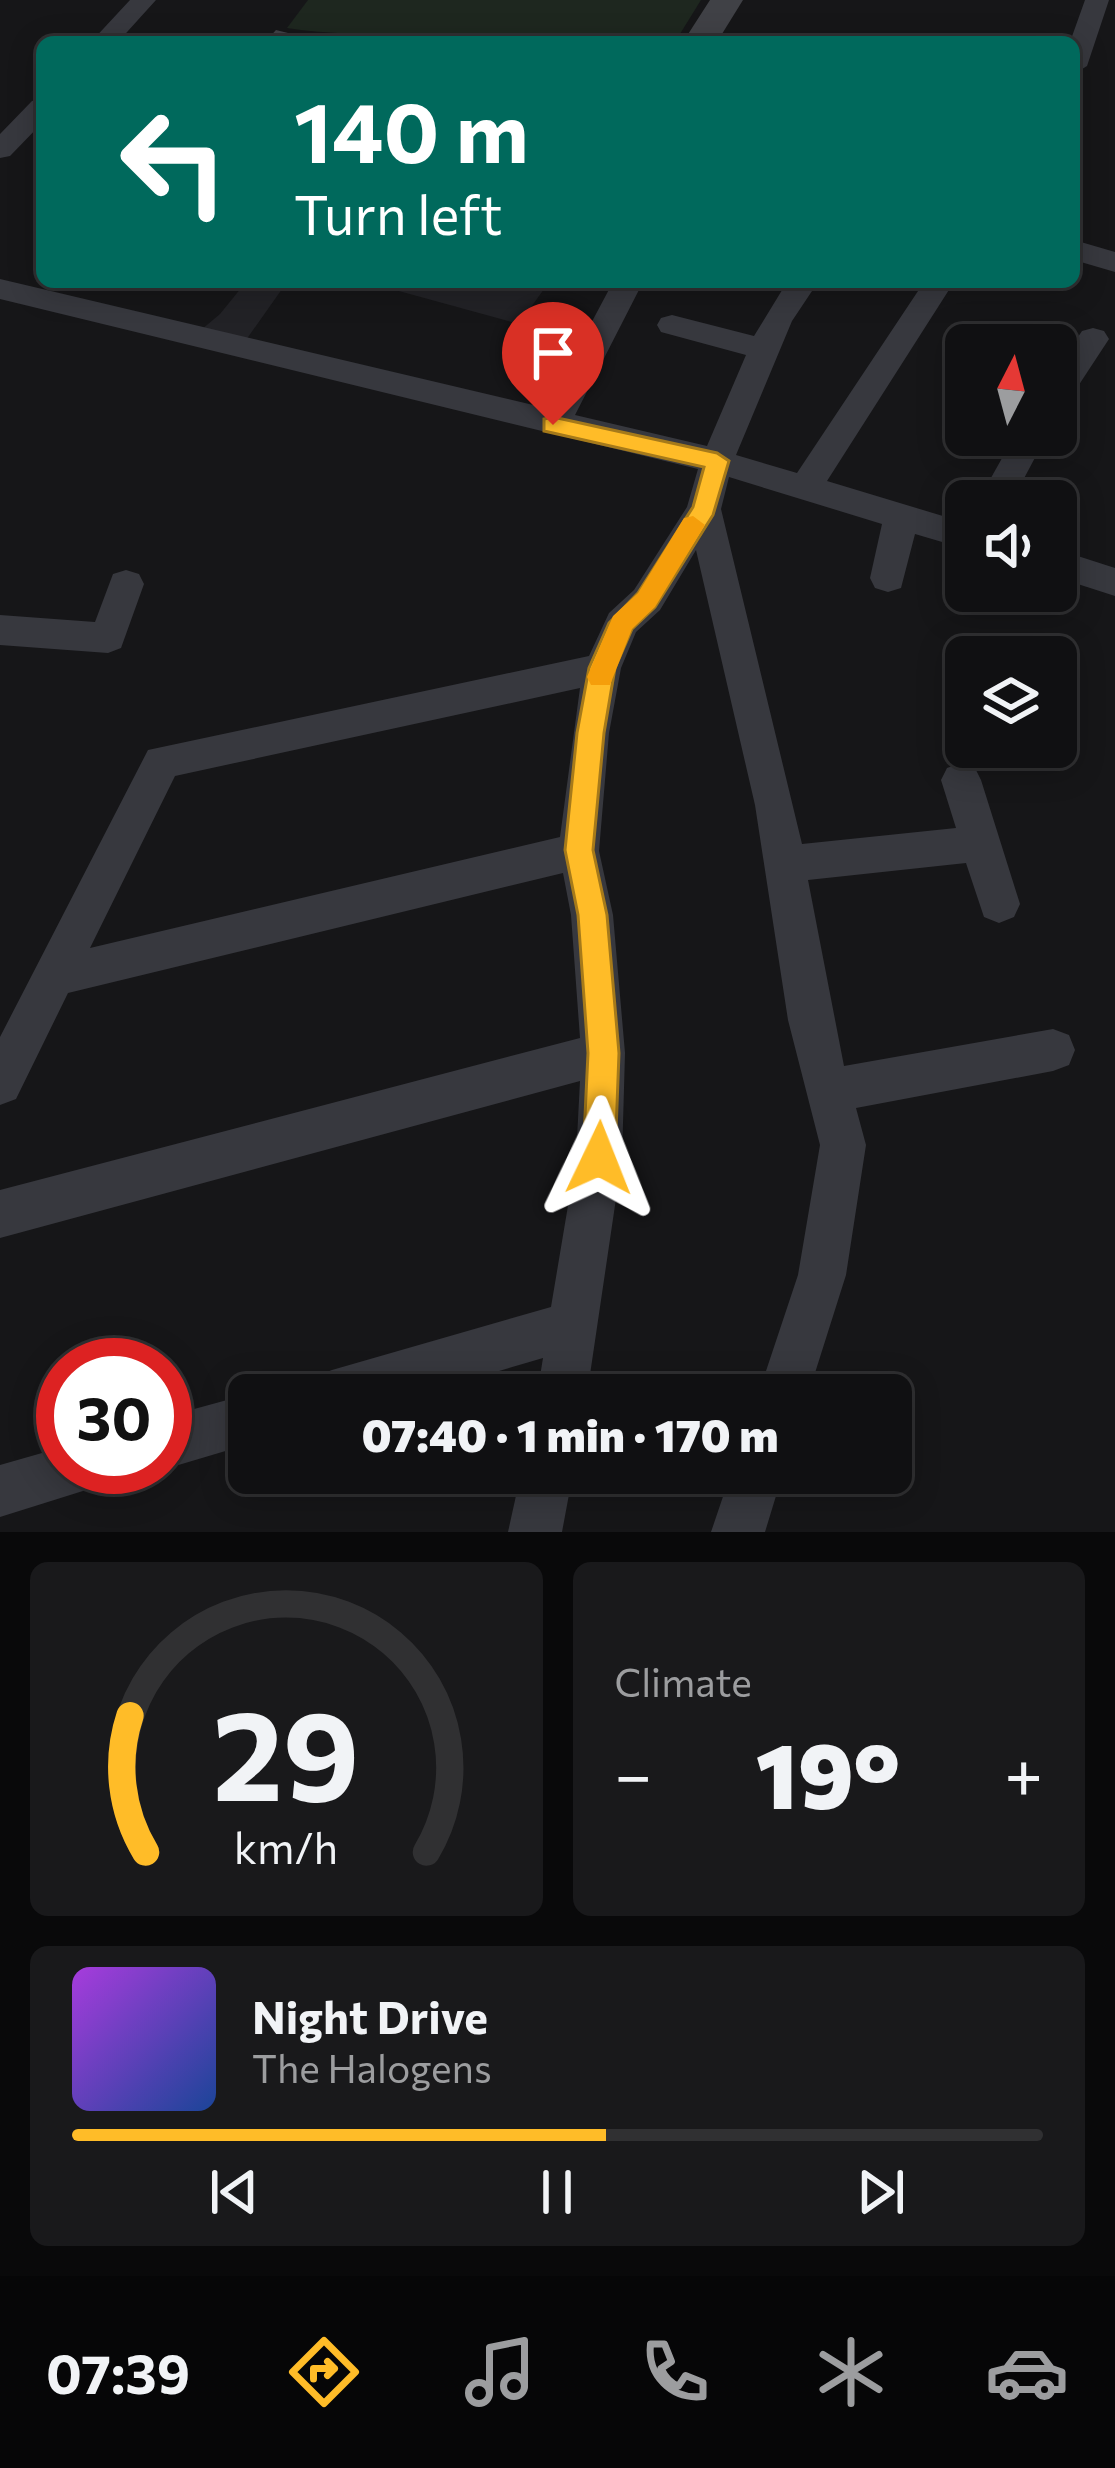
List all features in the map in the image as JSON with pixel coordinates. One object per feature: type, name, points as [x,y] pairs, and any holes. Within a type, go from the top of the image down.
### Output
[{"type":"street","points":[[110,36],[144,0]]},
{"type":"street","points":[[1080,49],[1097,0]]},
{"type":"street","points":[[0,151],[36,112]]},
{"type":"street","points":[[1080,252],[1115,262]]},
{"type":"street","points":[[553,425],[625,288]]},
{"type":"street","points":[[565,1374],[599,1158],[603,1053],[592,915],[579,850],[602,668],[622,623],[646,600],[704,509],[717,461],[764,349],[799,288]]},
{"type":"street","points":[[805,488],[936,288]]},
{"type":"street","points":[[0,289],[717,461],[945,530]]},
{"type":"street","points":[[672,325],[764,349]]},
{"type":"street","points":[[1077,363],[1093,339]]},
{"type":"street","points":[[704,509],[770,784],[810,1020],[843,1145],[822,1275],[790,1374]]},
{"type":"street","points":[[889,578],[901,516]]},
{"type":"street","points":[[1077,570],[1115,582]]},
{"type":"street","points":[[0,630],[108,638],[126,584]]},
{"type":"street","points":[[0,1083],[161,762],[602,668]]},
{"type":"street","points":[[961,780],[999,904]]},
{"type":"street","points":[[784,864],[979,844]]},
{"type":"street","points":[[55,976],[579,850]]},
{"type":"street","points":[[828,1091],[1053,1050]]},
{"type":"street","points":[[0,1214],[603,1053]]},
{"type":"street","points":[[404,1374],[573,1325]]},
{"type":"street","points":[[192,1436],[228,1425]]},
{"type":"street","points":[[0,1491],[36,1481]]},
{"type":"street","points":[[535,1532],[543,1494]]},
{"type":"street","points":[[738,1532],[751,1494]]},
{"type":"shaded area","points":[[308,0],[701,0],[679,36],[370,36],[287,28]]},
{"type":"shaded area","points":[[241,288],[283,288],[246,340],[201,330]]},
{"type":"shaded area","points":[[388,288],[545,288],[519,324]]},
{"type":"building","points":[[710,0],[743,0],[721,36],[687,36]]},
{"type":"slow traffic","points":[[600,677],[622,623],[646,600],[693,525]]},
{"type":"route","points":[[553,425],[717,461],[704,509],[671,554],[646,600],[622,623],[602,668],[590,733],[579,850],[592,915],[603,1053],[599,1158]]}]
